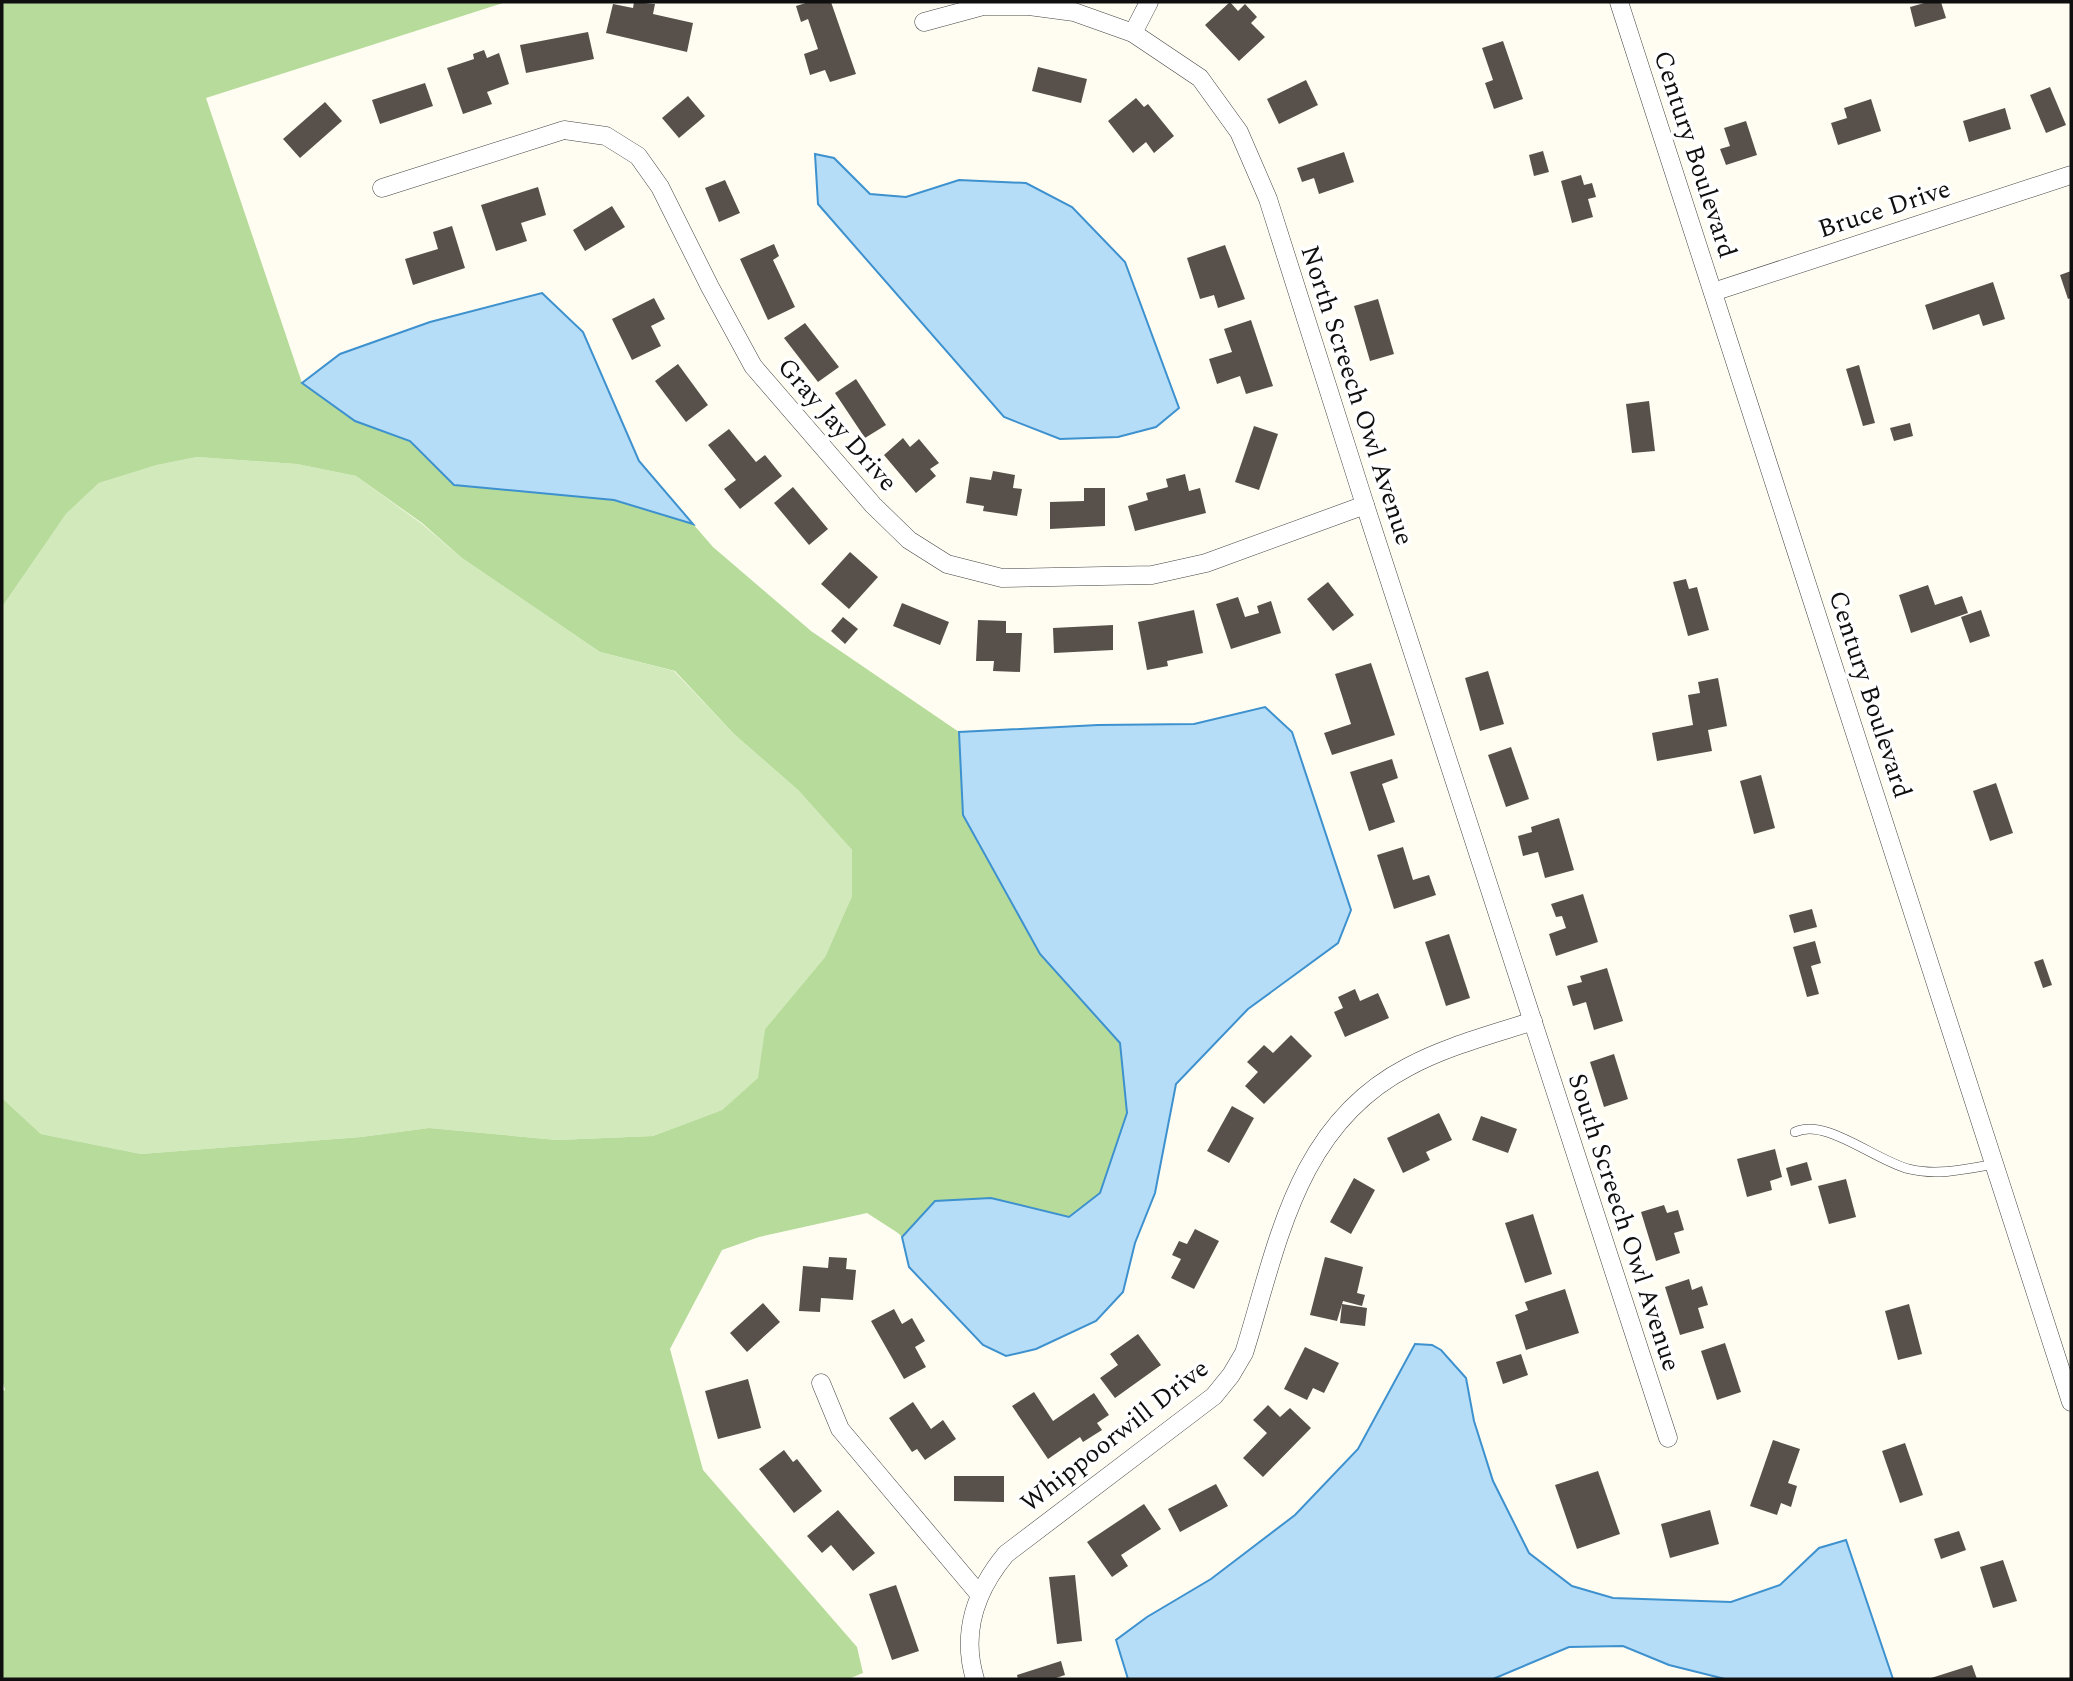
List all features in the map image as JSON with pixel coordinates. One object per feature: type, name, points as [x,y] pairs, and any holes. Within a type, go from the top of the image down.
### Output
[{"type":"street","points":[[1133,33],[1149,2]]},
{"type":"street","name":"Century Boulevard","points":[[1619,2],[2071,1402]]},
{"type":"street","name":"North Screech Owl Avenue","points":[[924,22],[983,6],[1029,6],[1073,12],[1133,33],[1200,78],[1239,132],[1268,199],[1533,1021]]},
{"type":"street","name":"Gray Jay Drive","points":[[382,188],[564,130],[606,136],[638,156],[660,187],[753,366],[873,505],[909,540],[947,564],[1002,578],[1152,575],[1206,563],[1365,505]]},
{"type":"street","name":"Bruce Drive","points":[[1713,292],[2071,175]]},
{"type":"street","name":"South Screech Owl Avenue","points":[[1533,1021],[1668,1438]]},
{"type":"street","name":"Whippoorwill Drive","points":[[975,1679],[969,1642],[972,1616],[979,1594],[1006,1554],[1214,1396],[1231,1375],[1244,1353],[1292,1198],[1325,1138],[1375,1087],[1416,1063],[1436,1053],[1533,1021]]},
{"type":"street","points":[[821,1383],[840,1429],[979,1594]]},
{"type":"lane","points":[[1795,1132],[1804,1128],[1818,1128],[1875,1156],[1910,1169],[1951,1172],[1995,1164]]},
{"type":"green space","points":[[2,2],[506,2],[206,98],[302,383],[355,421],[410,441],[454,485],[614,500],[693,524],[713,547],[811,631],[959,732],[964,815],[1040,954],[1120,1043],[1127,1113],[1100,1193],[1069,1217],[991,1198],[935,1201],[902,1237],[867,1213],[759,1237],[722,1250],[670,1349],[703,1470],[857,1647],[863,1673],[848,1679],[2,1679],[2,1391],[5,1390],[2,1379],[2,1098],[41,1134],[141,1154],[361,1137],[429,1128],[557,1140],[653,1136],[722,1110],[758,1078],[765,1029],[825,957],[852,896],[852,850],[798,790],[734,734],[675,671],[600,652],[462,558],[422,523],[356,476],[297,464],[197,457],[157,465],[99,483],[66,514],[2,607]]},
{"type":"green space","points":[[197,457],[297,464],[356,476],[422,524],[462,558],[600,652],[674,671],[734,734],[798,790],[852,850],[852,896],[825,957],[765,1029],[759,1078],[722,1110],[653,1136],[557,1140],[429,1128],[361,1137],[141,1154],[41,1134],[2,1098],[2,607],[66,514],[99,483],[157,465]]},
{"type":"water","points":[[815,154],[834,158],[870,194],[906,197],[959,180],[1026,183],[1072,207],[1125,262],[1179,408],[1156,427],[1118,437],[1060,439],[1004,417],[818,204]]},
{"type":"water","points":[[542,293],[583,332],[639,461],[693,524],[614,500],[454,485],[410,441],[355,421],[302,383],[340,354],[430,322]]},
{"type":"water","points":[[1265,707],[1292,732],[1351,910],[1338,943],[1248,1009],[1176,1084],[1155,1193],[1135,1243],[1123,1292],[1096,1321],[1036,1349],[1006,1356],[983,1345],[909,1267],[902,1237],[935,1201],[991,1198],[1069,1217],[1100,1193],[1127,1113],[1120,1043],[1040,954],[963,815],[959,732],[1098,725],[1194,724]]},
{"type":"water","points":[[1415,1344],[1432,1345],[1441,1350],[1466,1378],[1474,1421],[1493,1481],[1529,1553],[1572,1586],[1613,1598],[1731,1602],[1780,1585],[1819,1548],[1846,1540],[1893,1679],[1725,1679],[1669,1665],[1623,1646],[1569,1647],[1493,1679],[1128,1679],[1116,1640],[1147,1617],[1211,1579],[1295,1515],[1358,1449]]},
{"type":"building","points":[[634,2],[655,4],[653,14],[693,23],[687,52],[606,33],[613,4],[633,8]]},
{"type":"building","points":[[809,2],[831,2],[856,74],[830,82],[825,70],[810,75],[804,54],[818,49],[808,19],[801,22],[796,6]]},
{"type":"building","points":[[1230,2],[1238,11],[1245,4],[1257,17],[1251,23],[1265,37],[1239,61],[1205,25]]},
{"type":"building","points":[[1941,2],[1946,18],[1915,27],[1910,7]]},
{"type":"building","points":[[588,32],[594,59],[526,73],[520,45]]},
{"type":"building","points":[[1503,41],[1523,99],[1494,109],[1485,83],[1493,80],[1482,48]]},
{"type":"building","points":[[484,50],[487,58],[499,53],[509,84],[487,92],[492,104],[463,114],[447,68],[474,59],[473,54]]},
{"type":"building","points":[[1038,67],[1087,79],[1081,103],[1032,91]]},
{"type":"building","points":[[1306,80],[1318,105],[1279,124],[1267,99]]},
{"type":"building","points":[[425,83],[433,106],[380,124],[372,100]]},
{"type":"building","points":[[2050,87],[2066,125],[2046,133],[2030,95]]},
{"type":"building","points":[[688,96],[705,116],[679,138],[662,118]]},
{"type":"building","points":[[1136,98],[1144,107],[1148,104],[1174,136],[1154,153],[1146,142],[1133,153],[1108,121]]},
{"type":"building","points":[[1871,99],[1881,131],[1838,145],[1831,123],[1847,118],[1844,108]]},
{"type":"building","points":[[325,102],[342,121],[300,158],[283,139]]},
{"type":"building","points":[[2005,108],[2011,129],[1969,142],[1963,121]]},
{"type":"building","points":[[1746,121],[1757,155],[1726,165],[1720,149],[1730,146],[1724,128]]},
{"type":"building","points":[[1543,151],[1549,172],[1534,176],[1529,155]]},
{"type":"building","points":[[1344,152],[1354,182],[1319,194],[1314,178],[1302,182],[1297,168]]},
{"type":"building","points":[[1581,175],[1584,185],[1592,183],[1596,197],[1588,199],[1593,217],[1572,223],[1561,181]]},
{"type":"building","points":[[725,180],[740,213],[719,222],[705,188]]},
{"type":"building","points":[[538,187],[546,215],[521,223],[527,241],[496,251],[481,205]]},
{"type":"building","points":[[612,206],[625,227],[585,251],[573,230]]},
{"type":"building","points":[[452,226],[465,268],[413,285],[405,259],[438,249],[433,232]]},
{"type":"building","points":[[774,244],[779,256],[773,260],[795,307],[768,320],[740,259]]},
{"type":"building","points":[[1225,245],[1245,299],[1218,308],[1214,295],[1200,299],[1187,258]]},
{"type":"building","points":[[2071,271],[2071,298],[2068,299],[2060,275]]},
{"type":"building","points":[[1993,282],[2005,319],[1983,326],[1979,314],[1933,330],[1925,305]]},
{"type":"building","points":[[654,298],[665,319],[651,326],[661,346],[632,360],[612,319]]},
{"type":"building","points":[[1378,299],[1394,354],[1370,361],[1354,306]]},
{"type":"building","points":[[1251,320],[1273,386],[1246,394],[1240,376],[1217,384],[1209,359],[1232,352],[1224,329]]},
{"type":"building","points":[[805,323],[839,367],[818,382],[784,338]]},
{"type":"building","points":[[678,364],[708,405],[686,422],[655,381]]},
{"type":"building","points":[[1859,365],[1875,423],[1863,426],[1846,369]]},
{"type":"building","points":[[856,379],[886,425],[865,438],[835,393]]},
{"type":"building","points":[[1649,401],[1655,451],[1632,453],[1626,404]]},
{"type":"building","points":[[1910,423],[1913,436],[1894,441],[1890,428]]},
{"type":"building","points":[[1254,426],[1278,434],[1259,490],[1235,482]]},
{"type":"building","points":[[729,429],[756,462],[765,455],[782,476],[740,509],[724,489],[736,480],[708,445]]},
{"type":"building","points":[[903,438],[910,447],[919,439],[939,463],[930,469],[936,476],[916,493],[884,455]]},
{"type":"building","points":[[993,471],[1015,475],[1013,488],[1022,489],[1017,516],[983,511],[984,506],[966,503],[970,477],[991,480]]},
{"type":"building","points":[[1185,474],[1189,491],[1200,488],[1206,513],[1135,531],[1128,506],[1148,500],[1146,493],[1168,487],[1166,479]]},
{"type":"building","points":[[793,487],[828,529],[809,545],[774,503]]},
{"type":"building","points":[[1084,488],[1105,488],[1105,526],[1050,529],[1050,502],[1084,501]]},
{"type":"building","points":[[850,552],[878,577],[849,609],[821,584]]},
{"type":"building","points":[[1686,579],[1689,589],[1697,587],[1709,630],[1688,636],[1673,582]]},
{"type":"building","points":[[1328,582],[1354,615],[1333,631],[1307,599]]},
{"type":"building","points":[[1928,585],[1935,605],[1962,596],[1968,613],[1911,633],[1899,595]]},
{"type":"building","points":[[1238,597],[1245,617],[1259,613],[1257,606],[1271,601],[1281,633],[1231,649],[1216,604]]},
{"type":"building","points":[[902,603],[949,622],[940,645],[893,626]]},
{"type":"building","points":[[1194,610],[1203,653],[1167,661],[1168,666],[1147,670],[1138,622]]},
{"type":"building","points":[[1981,610],[1990,636],[1970,643],[1961,617]]},
{"type":"building","points":[[843,617],[858,629],[845,644],[831,631]]},
{"type":"building","points":[[978,620],[1006,621],[1006,633],[1022,633],[1020,672],[993,671],[994,661],[976,661]]},
{"type":"building","points":[[1113,625],[1113,650],[1054,653],[1053,628]]},
{"type":"building","points":[[1371,663],[1395,735],[1332,755],[1324,733],[1351,724],[1335,674]]},
{"type":"building","points":[[1488,671],[1504,724],[1480,731],[1465,678]]},
{"type":"building","points":[[1718,678],[1727,726],[1708,730],[1712,751],[1657,761],[1652,733],[1693,725],[1688,695],[1700,693],[1698,682]]},
{"type":"building","points":[[1511,747],[1529,799],[1506,807],[1488,755]]},
{"type":"building","points":[[1392,759],[1398,778],[1382,784],[1395,822],[1369,831],[1350,772]]},
{"type":"building","points":[[1761,775],[1775,828],[1754,834],[1740,781]]},
{"type":"building","points":[[1996,783],[2013,833],[1990,841],[1973,791]]},
{"type":"building","points":[[1559,818],[1574,870],[1545,878],[1538,852],[1523,856],[1518,836],[1532,832],[1531,827]]},
{"type":"building","points":[[1403,847],[1413,880],[1429,875],[1436,895],[1394,909],[1377,855]]},
{"type":"building","points":[[1583,894],[1598,942],[1556,956],[1549,934],[1566,928],[1562,916],[1556,917],[1551,904]]},
{"type":"building","points":[[1812,909],[1817,927],[1794,933],[1789,915]]},
{"type":"building","points":[[1449,934],[1470,998],[1446,1006],[1425,942]]},
{"type":"building","points":[[1815,941],[1821,963],[1811,966],[1819,994],[1807,997],[1793,947]]},
{"type":"building","points":[[2043,959],[2052,985],[2043,988],[2034,962]]},
{"type":"building","points":[[1607,968],[1623,1021],[1594,1030],[1586,1002],[1573,1006],[1567,986],[1582,982],[1580,976]]},
{"type":"building","points":[[1355,989],[1360,1001],[1378,993],[1389,1018],[1345,1037],[1334,1012],[1343,1008],[1338,997]]},
{"type":"building","points":[[1291,1035],[1312,1056],[1264,1104],[1245,1086],[1258,1072],[1247,1062],[1264,1045],[1273,1053]]},
{"type":"building","points":[[1614,1054],[1628,1099],[1604,1107],[1590,1062]]},
{"type":"building","points":[[1232,1106],[1254,1118],[1229,1163],[1207,1151]]},
{"type":"building","points":[[1439,1113],[1452,1140],[1426,1152],[1430,1160],[1403,1173],[1387,1138]]},
{"type":"building","points":[[1481,1116],[1517,1129],[1508,1153],[1472,1140]]},
{"type":"building","points":[[1775,1149],[1782,1177],[1770,1181],[1772,1190],[1747,1197],[1737,1159]]},
{"type":"building","points":[[1807,1162],[1812,1180],[1791,1186],[1786,1168]]},
{"type":"building","points":[[1354,1178],[1375,1190],[1351,1234],[1330,1222]]},
{"type":"building","points":[[1846,1179],[1856,1217],[1829,1224],[1818,1186]]},
{"type":"building","points":[[1664,1205],[1667,1213],[1678,1210],[1684,1230],[1674,1233],[1680,1253],[1656,1261],[1641,1212]]},
{"type":"building","points":[[1533,1214],[1552,1274],[1525,1283],[1505,1223]]},
{"type":"building","points":[[1195,1229],[1219,1241],[1194,1289],[1171,1278],[1181,1259],[1172,1255],[1179,1241],[1187,1244]]},
{"type":"building","points":[[829,1257],[847,1258],[846,1269],[856,1270],[853,1300],[821,1298],[820,1312],[799,1311],[803,1266],[828,1268]]},
{"type":"building","points":[[1325,1257],[1363,1267],[1357,1293],[1365,1295],[1362,1306],[1343,1301],[1337,1321],[1310,1315]]},
{"type":"building","points":[[1689,1279],[1692,1290],[1702,1286],[1708,1305],[1698,1308],[1704,1328],[1680,1335],[1665,1287]]},
{"type":"building","points":[[1565,1289],[1579,1333],[1526,1350],[1515,1315],[1528,1310],[1525,1302]]},
{"type":"building","points":[[763,1303],[780,1322],[747,1352],[730,1333]]},
{"type":"building","points":[[1342,1304],[1367,1308],[1365,1326],[1340,1323]]},
{"type":"building","points":[[1909,1304],[1922,1354],[1898,1360],[1885,1311]]},
{"type":"building","points":[[894,1309],[902,1324],[912,1318],[925,1341],[915,1347],[926,1367],[904,1379],[871,1321]]},
{"type":"building","points":[[1138,1334],[1161,1365],[1115,1398],[1100,1378],[1118,1365],[1110,1354]]},
{"type":"building","points":[[1725,1343],[1741,1392],[1717,1400],[1701,1351]]},
{"type":"building","points":[[1305,1347],[1339,1363],[1324,1393],[1313,1388],[1307,1400],[1284,1389]]},
{"type":"building","points":[[1521,1354],[1528,1375],[1503,1384],[1496,1362]]},
{"type":"building","points":[[748,1379],[761,1428],[718,1439],[705,1391]]},
{"type":"building","points":[[1034,1392],[1053,1421],[1094,1393],[1109,1415],[1097,1423],[1102,1430],[1083,1442],[1080,1437],[1048,1459],[1012,1406]]},
{"type":"building","points":[[913,1402],[931,1429],[943,1420],[956,1439],[925,1460],[917,1449],[912,1452],[889,1418]]},
{"type":"building","points":[[1268,1405],[1280,1417],[1290,1408],[1311,1428],[1263,1477],[1243,1458],[1267,1433],[1253,1420]]},
{"type":"building","points":[[1773,1440],[1800,1449],[1788,1483],[1797,1486],[1791,1507],[1781,1503],[1777,1515],[1750,1506]]},
{"type":"building","points":[[1905,1443],[1923,1495],[1900,1503],[1882,1451]]},
{"type":"building","points":[[784,1450],[793,1462],[797,1459],[822,1491],[794,1513],[759,1469]]},
{"type":"building","points":[[1598,1471],[1620,1534],[1577,1549],[1555,1485]]},
{"type":"building","points":[[954,1476],[1004,1476],[1004,1502],[954,1501]]},
{"type":"building","points":[[1216,1484],[1228,1506],[1180,1532],[1168,1509]]},
{"type":"building","points":[[1144,1504],[1161,1529],[1121,1555],[1128,1566],[1112,1577],[1087,1542]]},
{"type":"building","points":[[838,1510],[875,1553],[853,1571],[831,1545],[822,1553],[807,1536]]},
{"type":"building","points":[[1710,1510],[1719,1544],[1670,1558],[1661,1524]]},
{"type":"building","points":[[1959,1531],[1966,1550],[1941,1559],[1934,1539]]},
{"type":"building","points":[[2003,1560],[2017,1601],[1993,1608],[1980,1567]]},
{"type":"building","points":[[1075,1575],[1082,1641],[1057,1644],[1049,1577]]},
{"type":"building","points":[[896,1585],[919,1651],[892,1660],[869,1594]]},
{"type":"building","points":[[1061,1661],[1065,1675],[1053,1679],[1018,1679],[1017,1675]]},
{"type":"building","points":[[1972,1665],[1977,1679],[1928,1679]]}]
